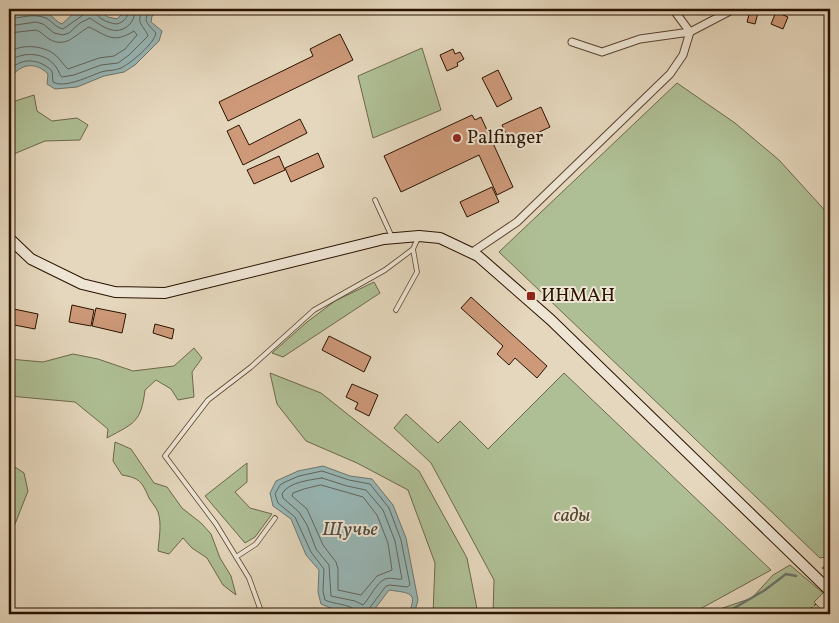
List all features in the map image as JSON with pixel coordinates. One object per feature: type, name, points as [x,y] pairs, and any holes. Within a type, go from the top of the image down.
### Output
[{"type":"street","points":[[673,9],[690,32]]},
{"type":"street","points":[[572,42],[602,52],[640,39],[690,32],[734,9]]},
{"type":"street","points":[[471,252],[517,222],[670,74],[683,55],[690,32]]},
{"type":"street","points":[[9,238],[30,258],[82,284],[115,292],[166,294],[392,237],[419,236],[440,238],[478,256],[551,320],[830,591]]},
{"type":"lane","points":[[375,200],[392,237]]},
{"type":"lane","points":[[262,614],[249,578],[216,524],[165,456],[208,400],[251,367],[314,310],[385,270],[413,249],[419,236]]},
{"type":"lane","points":[[396,310],[417,272],[413,249]]},
{"type":"lane","points":[[236,557],[256,544],[275,518]]},
{"type":"path","points":[[804,614],[816,604]]},
{"type":"path","points":[[816,614],[822,610]]},
{"type":"green space","points":[[422,48],[441,110],[373,138],[358,76]]},
{"type":"green space","points":[[677,83],[735,123],[779,160],[830,216],[830,556],[820,558],[499,252]]},
{"type":"green space","points":[[34,95],[37,111],[52,121],[77,118],[88,125],[80,140],[45,141],[9,156],[9,103]]},
{"type":"green space","points":[[374,282],[380,293],[283,357],[272,353],[307,322],[335,301]]},
{"type":"green space","points":[[194,348],[202,358],[192,372],[194,397],[178,400],[171,389],[156,380],[145,390],[141,409],[135,421],[107,438],[108,429],[75,402],[9,396],[9,359],[43,362],[73,354],[98,359],[133,371],[174,366]]},
{"type":"green space","points":[[270,373],[321,393],[419,471],[467,558],[478,614],[433,614],[435,563],[408,490],[357,463],[306,441],[277,404]]},
{"type":"green space","name":"сады","points":[[564,373],[771,570],[691,614],[493,614],[494,580],[431,463],[394,428],[406,414],[438,443],[460,421],[488,449]]},
{"type":"green space","points":[[115,442],[131,449],[154,483],[167,487],[182,508],[201,523],[211,534],[220,558],[231,576],[236,595],[223,585],[207,558],[192,548],[183,538],[169,554],[158,551],[160,526],[158,512],[140,482],[137,479],[122,475],[113,461]]},
{"type":"green space","points":[[9,463],[24,473],[28,491],[15,524],[9,525]]},
{"type":"green space","points":[[247,463],[247,482],[235,492],[250,508],[272,514],[255,537],[245,543],[205,496]]},
{"type":"green space","points":[[790,565],[823,593],[814,602],[826,614],[711,614],[717,610],[752,598],[773,575]]},
{"type":"water","points":[[86,9],[99,10],[108,17],[117,19],[123,13],[122,9],[172,9],[169,15],[159,12],[152,16],[151,22],[162,31],[159,41],[135,65],[124,72],[104,76],[77,87],[55,89],[47,84],[48,74],[38,67],[28,66],[19,69],[11,77],[11,84],[15,90],[9,95],[9,15],[24,11],[40,11],[49,14],[62,24],[74,13]]},
{"type":"water","name":"Щучье","points":[[323,466],[350,476],[372,479],[393,505],[406,538],[418,600],[414,614],[408,614],[412,601],[410,595],[389,590],[371,614],[333,609],[321,604],[318,592],[319,570],[306,555],[291,519],[273,506],[270,493],[276,481],[298,471]]},
{"type":"building","points":[[750,11],[758,13],[755,24],[747,22]]},
{"type":"building","points":[[776,12],[788,17],[783,29],[771,24]]},
{"type":"building","points":[[340,34],[353,60],[228,121],[219,102],[313,56],[310,49]]},
{"type":"building","points":[[453,49],[455,54],[460,52],[464,59],[457,63],[458,66],[447,71],[440,55]]},
{"type":"building","points":[[498,70],[512,99],[497,107],[482,78]]},
{"type":"building","points":[[541,107],[550,127],[511,145],[502,125]]},
{"type":"building","name":"Palfinger","points":[[472,115],[475,120],[481,117],[513,187],[497,195],[479,155],[401,192],[384,156]]},
{"type":"building","points":[[300,119],[307,133],[243,165],[227,131],[239,125],[249,145]]},
{"type":"building","points":[[318,153],[324,167],[291,182],[285,168]]},
{"type":"building","points":[[279,156],[285,170],[254,184],[247,170]]},
{"type":"building","points":[[492,187],[499,202],[467,217],[460,202]]},
{"type":"building","points":[[471,297],[547,366],[537,378],[515,358],[509,365],[497,354],[503,346],[461,308]]},
{"type":"building","points":[[72,305],[94,310],[91,326],[69,322]]},
{"type":"building","points":[[9,308],[38,314],[35,329],[9,324]]},
{"type":"building","points":[[96,308],[126,314],[122,333],[92,326]]},
{"type":"building","points":[[155,324],[174,329],[172,339],[153,333]]},
{"type":"building","points":[[329,336],[371,357],[364,372],[322,350]]},
{"type":"building","points":[[352,384],[378,395],[369,416],[355,409],[358,403],[346,397]]},
{"type":"waterway","points":[[823,568],[830,564]]},
{"type":"waterway","points":[[724,614],[765,590],[786,574],[796,576]]},
{"type":"place","name":"Palfinger","points":[[457,138]]},
{"type":"place","name":"ИНМАН","points":[[531,296]]}]
